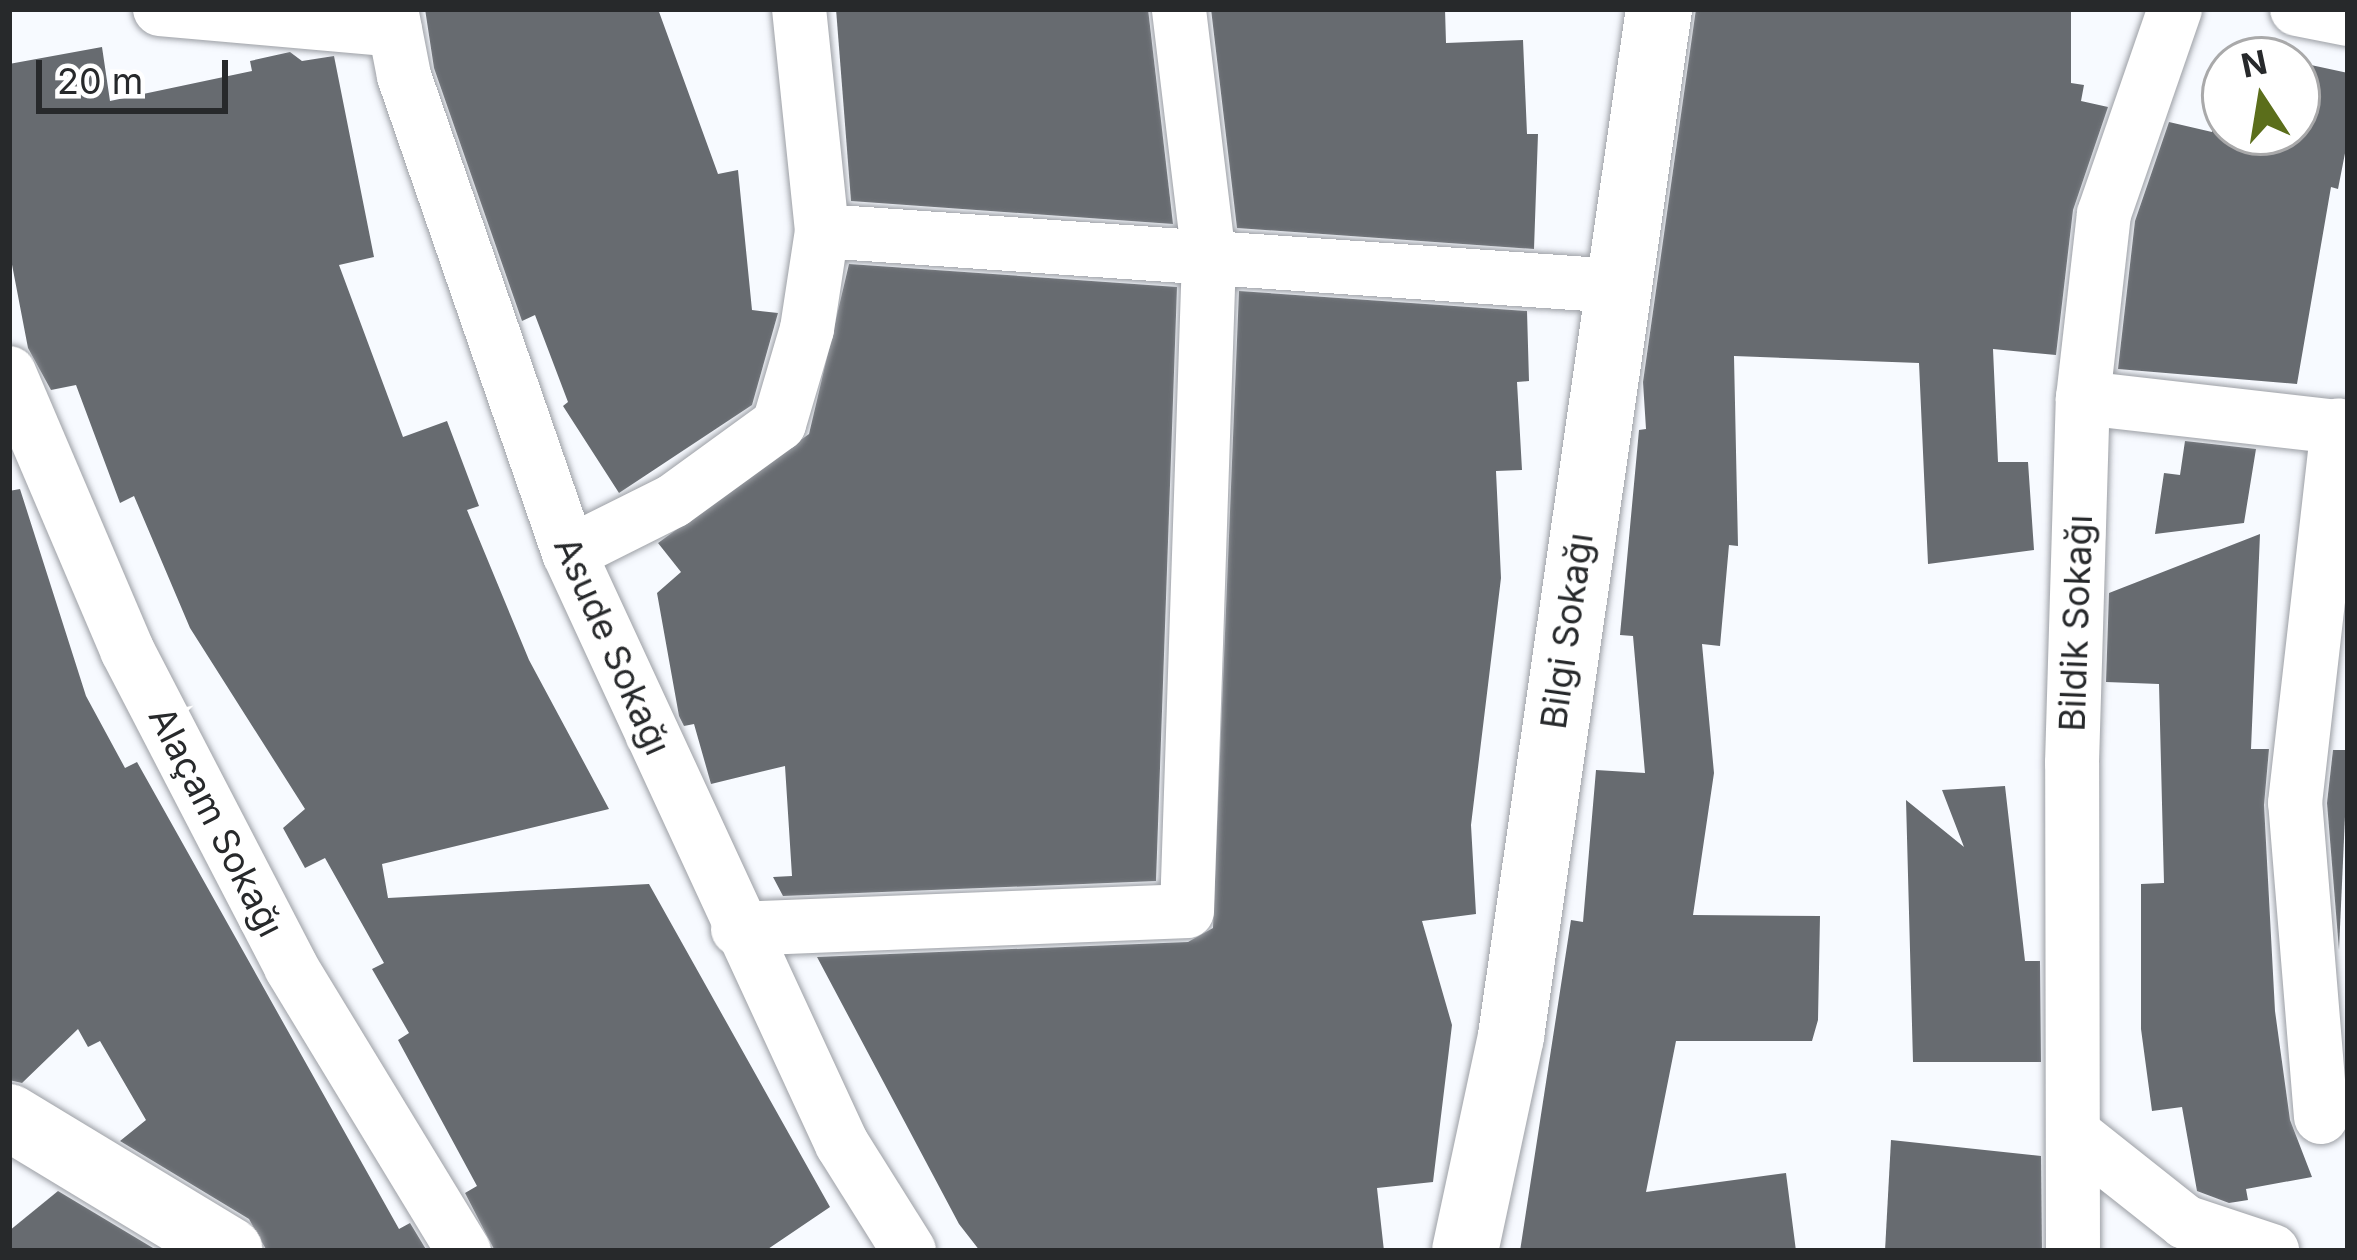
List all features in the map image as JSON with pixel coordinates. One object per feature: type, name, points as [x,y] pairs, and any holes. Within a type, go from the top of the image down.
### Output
[{"type":"street","points":[[160,9],[393,20]]},
{"type":"street","points":[[569,553],[673,501],[779,424],[807,329],[822,232],[799,9]]},
{"type":"street","points":[[738,929],[1187,911],[1209,258],[1179,9]]},
{"type":"street","name":"Bilgi Sokağı","points":[[1465,1251],[1510,1036],[1659,9]]},
{"type":"street","name":"Bildik Sokağı","points":[[2073,1251],[2072,763],[2083,398],[2104,214],[2175,9]]},
{"type":"street","points":[[2297,9],[2348,19]]},
{"type":"street","name":"Asude Sokağı","points":[[393,20],[404,76],[569,553],[738,929],[842,1144],[909,1251]]},
{"type":"street","points":[[822,232],[1616,286]]},
{"type":"street","name":"Alaçam Sokağı","points":[[9,373],[160,713],[291,967],[464,1251]]},
{"type":"street","points":[[2083,398],[2343,426],[2295,803],[2321,1117]]},
{"type":"street","points":[[9,1117],[230,1251]]},
{"type":"street","points":[[2074,1134],[2185,1222],[2272,1251]]},
{"type":"building","points":[[425,9],[658,9],[718,174],[738,170],[752,310],[778,313],[752,405],[619,493],[563,406],[568,402],[535,315],[522,321],[434,68]]},
{"type":"building","points":[[836,9],[1148,9],[1173,224],[851,201]]},
{"type":"building","points":[[1211,9],[1445,9],[1446,43],[1523,40],[1527,134],[1538,134],[1534,249],[1237,228]]},
{"type":"building","points":[[1696,9],[2071,9],[2071,83],[2084,85],[2081,101],[2108,107],[2073,210],[2056,355],[1993,349],[1998,462],[2028,462],[2034,550],[1928,564],[1919,363],[1734,356],[1738,546],[1729,545],[1720,646],[1702,644],[1714,773],[1693,915],[1820,916],[1818,1020],[1812,1041],[1676,1041],[1646,1192],[1786,1173],[1796,1251],[1520,1251],[1571,920],[1583,922],[1596,770],[1645,773],[1633,636],[1620,635],[1639,430],[1646,429],[1643,382]]},
{"type":"building","points":[[102,47],[110,101],[252,71],[250,61],[290,52],[302,61],[334,56],[374,257],[339,265],[403,437],[447,421],[479,506],[467,510],[529,660],[609,809],[382,864],[388,898],[649,884],[830,1207],[765,1251],[495,1251],[465,1193],[477,1186],[398,1040],[409,1033],[372,969],[384,963],[325,858],[305,868],[283,828],[305,809],[190,628],[134,496],[120,503],[76,385],[51,390],[28,348],[9,249],[9,64]]},
{"type":"building","points":[[2321,67],[2348,73],[2348,138],[2338,189],[2331,187],[2297,384],[2118,369],[2135,221],[2169,122],[2201,129],[2201,156],[2321,156]]},
{"type":"building","points":[[849,264],[1177,287],[1156,881],[783,896],[773,877],[792,876],[785,766],[711,784],[694,724],[684,726],[679,716],[657,593],[681,572],[658,543],[809,434]]},
{"type":"building","points":[[1239,291],[1527,311],[1529,381],[1517,382],[1522,470],[1496,471],[1501,578],[1471,825],[1476,914],[1422,921],[1452,1025],[1433,1182],[1377,1188],[1384,1251],[980,1251],[959,1224],[817,957],[1188,942],[1213,928]]},
{"type":"building","points":[[2185,441],[2256,449],[2244,523],[2155,534],[2164,473],[2180,475]]},
{"type":"building","points":[[20,489],[86,696],[125,768],[137,762],[399,1229],[410,1223],[427,1251],[267,1251],[249,1219],[120,1141],[146,1120],[100,1041],[88,1047],[78,1029],[22,1083],[9,1080],[9,491]]},
{"type":"building","points":[[2260,534],[2251,749],[2269,749],[2264,805],[2275,1011],[2290,1120],[2312,1177],[2246,1189],[2248,1200],[2229,1203],[2197,1191],[2182,1107],[2152,1111],[2141,1029],[2141,884],[2164,883],[2159,684],[2106,682],[2109,593]]},
{"type":"building","points":[[2333,750],[2348,750],[2339,950],[2327,803]]},
{"type":"building","points":[[2005,786],[2025,961],[2040,961],[2041,1062],[1913,1062],[1906,800],[1964,847],[1942,790]]},
{"type":"building","points":[[1891,1140],[2041,1156],[2042,1251],[1885,1251]]},
{"type":"building","points":[[58,1191],[158,1251],[9,1251],[9,1231]]}]
